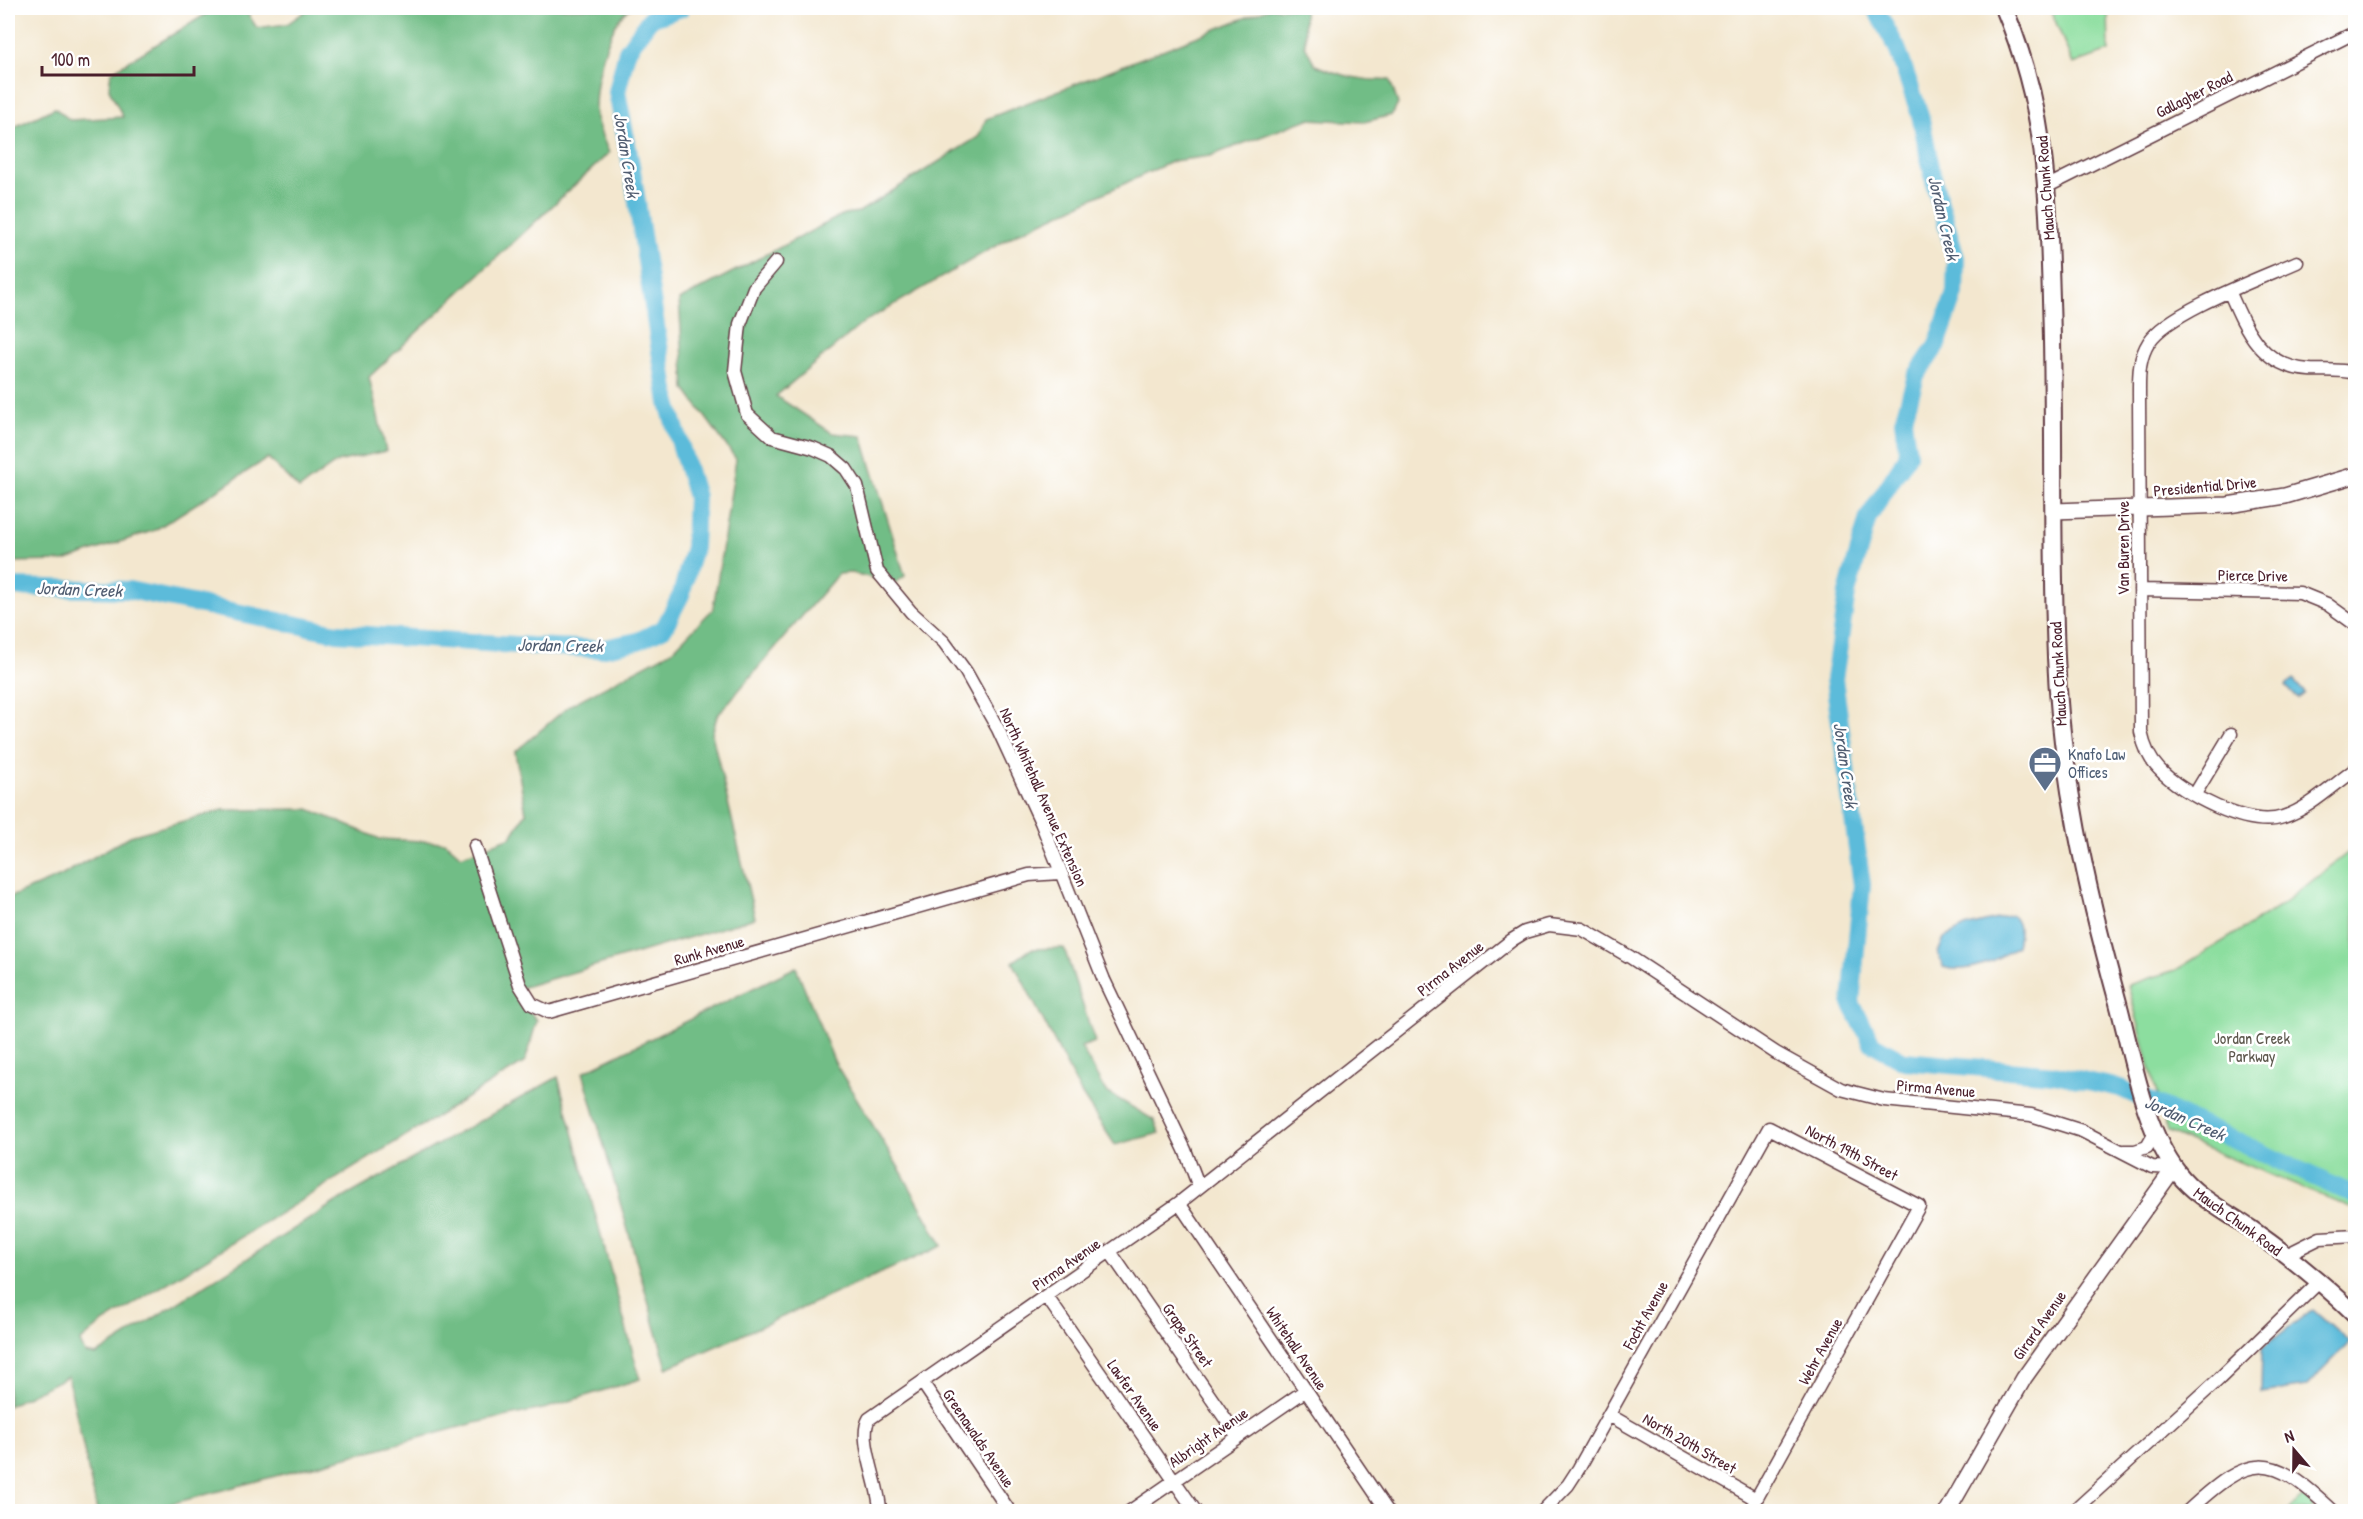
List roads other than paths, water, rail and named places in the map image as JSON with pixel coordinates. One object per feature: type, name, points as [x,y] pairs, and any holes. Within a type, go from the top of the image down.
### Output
[{"type":"main road","name":"Mauch Chunk Road","points":[[2004,8],[2031,87],[2042,137],[2048,186],[2055,653],[2065,765],[2092,907],[2155,1133],[2174,1168],[2196,1191],[2286,1255],[2355,1315]]},
{"type":"street","name":"Gallagher Road","points":[[2048,186],[2355,32]]},
{"type":"street","name":"North Whitehall Avenue Extension","points":[[776,262],[754,288],[740,324],[735,371],[747,414],[772,437],[813,448],[831,456],[846,469],[857,486],[878,571],[904,604],[944,642],[966,672],[1002,736],[1047,837],[1104,980],[1185,1150],[1199,1187]]},
{"type":"street","name":"Van Buren Drive","points":[[2297,262],[2165,324],[2155,333],[2142,357],[2139,379],[2141,726],[2144,745],[2158,769],[2195,794],[2230,813],[2258,821],[2283,817],[2296,811],[2355,770]]},
{"type":"street","points":[[2230,293],[2253,341],[2273,359],[2299,369],[2338,369],[2355,373]]},
{"type":"street","name":"Presidential Drive","points":[[2054,511],[2206,507],[2260,501],[2355,475]]},
{"type":"street","name":"Pierce Drive","points":[[2140,590],[2300,593],[2327,604],[2355,625]]},
{"type":"street","points":[[2195,794],[2230,734]]},
{"type":"street","name":"Runk Avenue","points":[[475,846],[520,985],[532,1004],[549,1012],[1029,875],[1060,873]]},
{"type":"street","name":"Pirma Avenue","points":[[880,1512],[867,1442],[866,1424],[869,1419],[1179,1203],[1512,940],[1535,927],[1559,924],[1582,929],[1776,1053],[1840,1089],[1884,1100],[2031,1115],[2082,1131],[2152,1167],[2174,1168]]},
{"type":"street","name":"North 19th Street","points":[[1769,1128],[1919,1206]]},
{"type":"street","name":"Focht Avenue","points":[[1542,1512],[1568,1485],[1609,1416],[1769,1128]]},
{"type":"street","points":[[2123,1151],[2135,1151],[2147,1147],[2155,1133]]},
{"type":"street","name":"Girard Avenue","points":[[1947,1512],[2033,1365],[2174,1168]]},
{"type":"street","name":"Whitehall Avenue","points":[[1179,1203],[1388,1512]]},
{"type":"street","name":"Wehr Avenue","points":[[1749,1512],[1919,1206]]},
{"type":"street","points":[[2286,1255],[2320,1238],[2355,1236]]},
{"type":"street","name":"Grape Street","points":[[1111,1252],[1238,1437]]},
{"type":"street","points":[[2073,1512],[2219,1379],[2319,1282]]},
{"type":"street","name":"Lawfer Avenue","points":[[1047,1297],[1196,1512]]},
{"type":"street","name":"Greenawalds Avenue","points":[[922,1383],[1010,1512]]},
{"type":"street","name":"Albright Avenue","points":[[1129,1512],[1306,1390]]},
{"type":"street","name":"North 20th Street","points":[[1609,1416],[1756,1499]]},
{"type":"street","points":[[2187,1512],[2219,1482],[2232,1474],[2256,1467],[2269,1467],[2293,1475],[2334,1512]]},
{"type":"water","points":[[2293,680],[2305,693],[2298,699],[2286,686]]},
{"type":"water","points":[[2012,915],[2019,926],[2017,946],[2001,956],[1972,968],[1943,967],[1938,953],[1944,938],[1965,927]]},
{"type":"water","points":[[2313,1309],[2350,1342],[2307,1386],[2261,1393],[2262,1348]]},
{"type":"waterway","name":"Jordan Creek","points":[[8,587],[129,590],[337,633],[531,646],[600,649],[638,641],[664,628],[681,595],[694,547],[696,497],[668,403],[632,170],[617,92],[627,51],[650,19],[681,8]]},
{"type":"waterway","name":"Jordan Creek","points":[[1875,8],[1897,48],[1920,115],[1935,186],[1956,258],[1955,293],[1937,345],[1916,376],[1903,421],[1908,455],[1868,518],[1847,593],[1834,679],[1862,885],[1851,1003],[1872,1043],[1904,1061],[2054,1074],[2120,1088],[2356,1196]]},
{"type":"place","name":"Knafo Law Offices","points":[[2045,792]]},
{"type":"park label","name":"Jordan Creek Parkway","points":[[2252,1047]]}]
